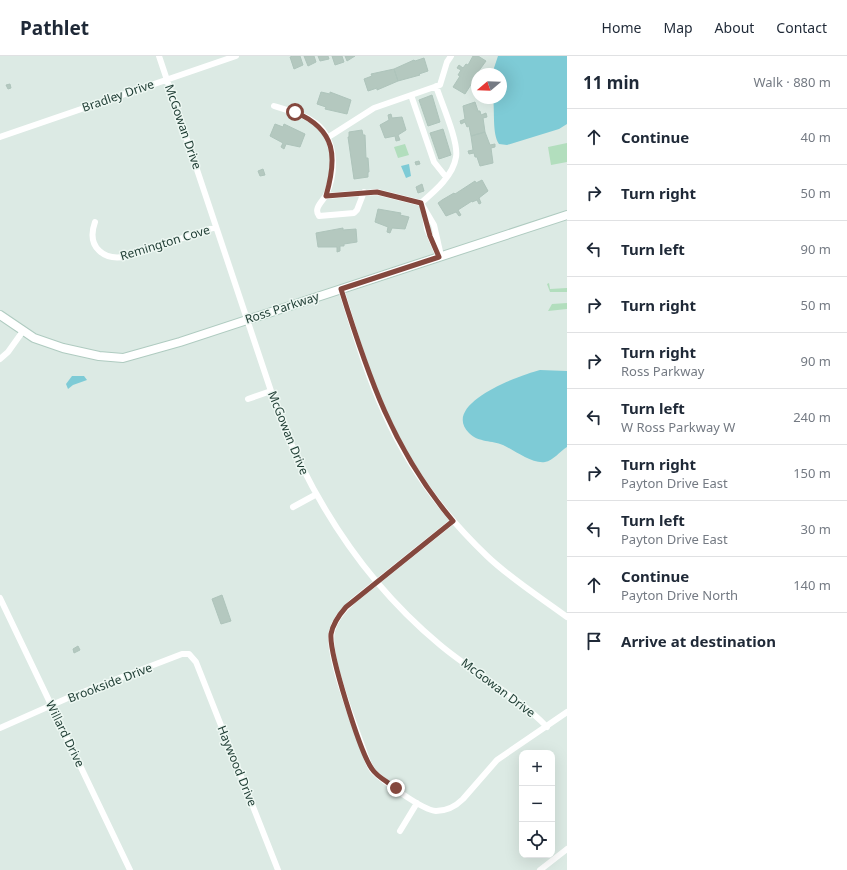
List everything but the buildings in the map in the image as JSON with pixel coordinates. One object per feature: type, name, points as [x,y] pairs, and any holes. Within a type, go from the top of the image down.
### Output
[{"type":"street","name":"McGowan Drive","points":[[159,56],[271,391],[292,448],[315,495],[347,544],[413,621],[440,645],[523,704],[547,726]]},
{"type":"street","name":"Bradley Drive","points":[[0,137],[236,56]]},
{"type":"street","points":[[422,205],[446,177],[454,164],[457,153],[438,85],[451,56]]},
{"type":"street","points":[[327,138],[374,108],[438,85]]},
{"type":"street","points":[[411,95],[434,162],[446,177]]},
{"type":"street","points":[[274,106],[295,112],[313,120],[327,138],[332,151],[332,174],[326,196],[320,202],[317,210],[320,217],[354,213],[357,210],[364,192]]},
{"type":"street","points":[[326,196],[377,192],[422,205],[434,225],[440,256]]},
{"type":"street","name":"Ross Parkway","points":[[0,314],[23,332],[34,338],[72,350],[99,356],[123,358],[148,352],[567,215]]},
{"type":"street","name":"Remington Cove","points":[[95,222],[92,229],[96,245],[103,254],[113,258],[128,256],[216,227]]},
{"type":"street","points":[[341,289],[368,372],[390,426],[420,478],[453,521],[495,563],[567,617]]},
{"type":"street","points":[[0,359],[8,352],[23,332]]},
{"type":"street","points":[[248,399],[271,391]]},
{"type":"street","points":[[293,507],[315,495]]},
{"type":"street","points":[[453,521],[346,607],[338,618],[332,632],[331,648],[334,659],[362,747],[371,767],[383,779],[423,807],[434,811],[447,809],[457,804],[491,765],[567,712]]},
{"type":"street","name":"Willard Drive","points":[[0,598],[130,870]]},
{"type":"street","name":"Brookside Drive","points":[[0,728],[182,654],[189,654],[196,662]]},
{"type":"street","name":"Haywood Drive","points":[[196,662],[278,870]]},
{"type":"street","points":[[400,831],[417,803]]},
{"type":"street","points":[[540,870],[567,849]]},
{"type":"green space","points":[[567,143],[567,162],[551,165],[548,147]]},
{"type":"green space","points":[[405,144],[409,155],[398,158],[394,147]]},
{"type":"green space","points":[[549,283],[550,289],[567,288],[567,292],[550,292],[547,284]]},
{"type":"green space","points":[[567,303],[567,309],[548,311],[552,304]]},
{"type":"water","points":[[498,56],[567,56],[567,124],[559,129],[507,145],[499,144],[495,135],[493,104],[507,104],[507,68],[494,68]]},
{"type":"water","points":[[409,164],[411,176],[406,178],[401,166]]},
{"type":"water","points":[[540,370],[567,371],[567,447],[551,460],[540,462],[529,459],[499,443],[481,440],[469,433],[463,422],[465,412],[473,402],[486,392],[501,384]]},
{"type":"water","points":[[72,376],[84,376],[87,380],[73,385],[68,389],[66,384]]},
{"type":"route","points":[[295,112],[313,120],[329,141],[333,160],[332,174],[326,196],[347,193],[377,192],[421,203],[424,208],[427,229],[439,257],[341,289],[368,372],[390,426],[407,458],[420,478],[453,521],[346,607],[334,624],[332,632],[331,648],[338,675],[365,754],[373,770],[396,788]]}]
